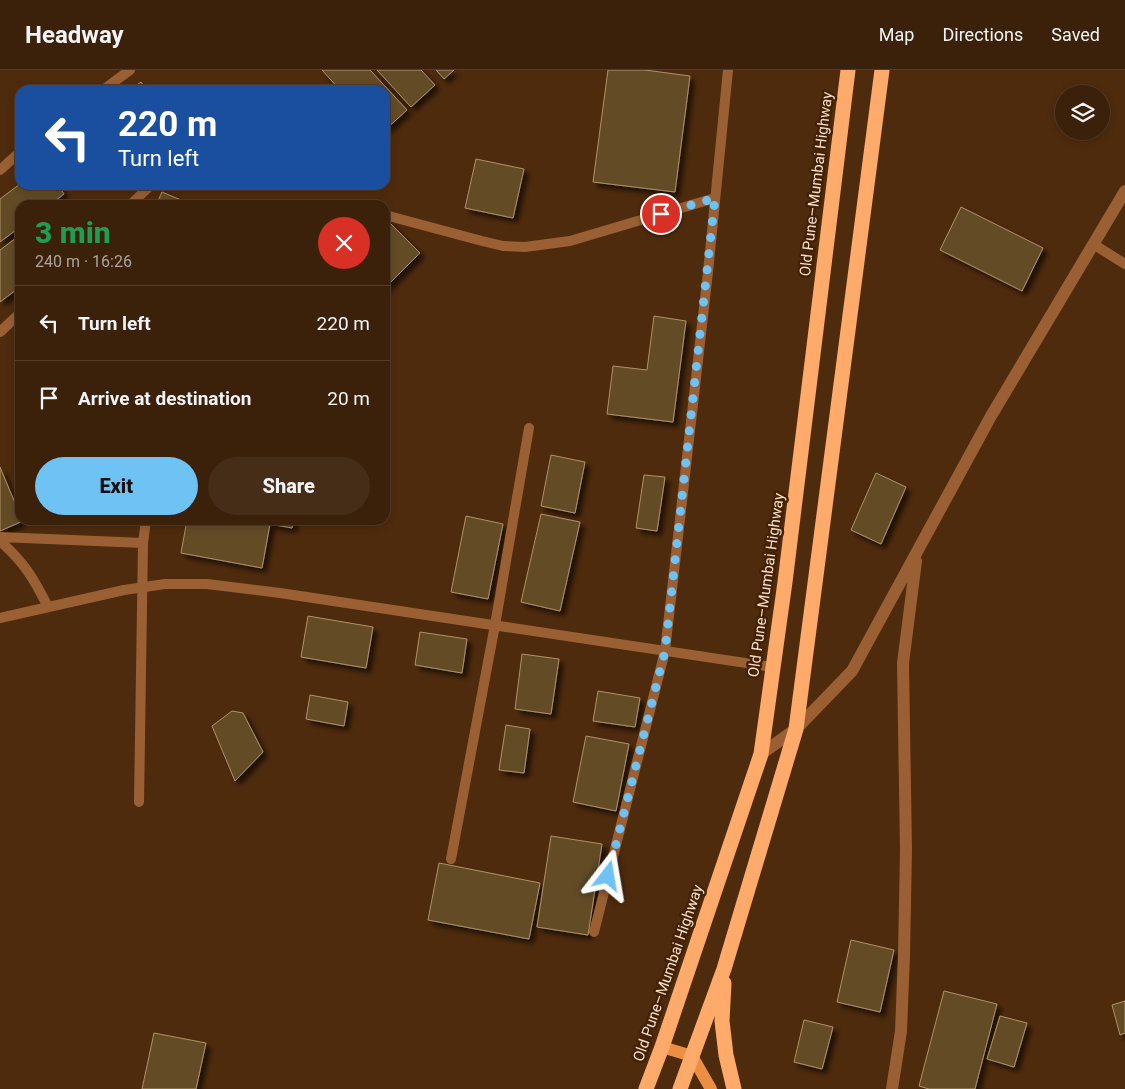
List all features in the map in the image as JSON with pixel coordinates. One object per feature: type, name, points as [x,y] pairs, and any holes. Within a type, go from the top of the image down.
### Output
[{"type":"highway","name":"Old Pune–Mumbai Highway","points":[[646,1089],[761,754],[786,572],[848,70]]},
{"type":"highway","points":[[680,1089],[724,969],[796,729],[882,70]]},
{"type":"highway","points":[[724,969],[722,1020],[726,1055],[734,1089]]},
{"type":"main road","points":[[662,1047],[692,1056],[711,1089]]},
{"type":"street","points":[[761,754],[796,729],[852,670],[992,416],[1125,191]]},
{"type":"street","points":[[892,1089],[901,1031],[904,955],[906,850],[903,663],[917,553]]},
{"type":"lane","points":[[110,85],[130,70]]},
{"type":"lane","points":[[594,932],[665,651],[728,70]]},
{"type":"lane","points":[[0,170],[15,156]]},
{"type":"lane","points":[[135,200],[146,190]]},
{"type":"lane","points":[[390,216],[503,246],[525,247],[570,241],[715,198]]},
{"type":"lane","points":[[1094,244],[1125,264]]},
{"type":"lane","points":[[0,332],[15,317]]},
{"type":"lane","points":[[451,859],[495,625],[529,428]]},
{"type":"lane","points":[[139,802],[143,587],[142,543],[145,525]]},
{"type":"lane","points":[[0,539],[142,543]]},
{"type":"lane","points":[[0,539],[28,569],[48,607]]},
{"type":"lane","points":[[0,618],[143,587],[165,584],[207,584],[772,667]]},
{"type":"building","points":[[322,70],[370,70],[384,85],[336,85]]},
{"type":"building","points":[[377,70],[421,70],[435,85],[411,107]]},
{"type":"building","points":[[436,70],[454,70],[444,79]]},
{"type":"building","points":[[608,70],[645,70],[690,76],[675,192],[593,182]]},
{"type":"building","points":[[390,92],[407,110],[390,125]]},
{"type":"building","points":[[476,159],[524,169],[513,218],[465,208]]},
{"type":"building","points":[[15,188],[15,190],[61,190],[64,194],[56,200],[15,200],[15,231],[0,242],[0,199]]},
{"type":"building","points":[[162,192],[181,200],[158,200]]},
{"type":"building","points":[[961,207],[1043,248],[1022,291],[940,250]]},
{"type":"building","points":[[390,223],[420,253],[390,283]]},
{"type":"building","points":[[15,239],[15,291],[0,302],[0,250]]},
{"type":"building","points":[[654,316],[686,321],[673,422],[607,414],[613,366],[647,370]]},
{"type":"building","points":[[551,455],[585,462],[575,513],[541,506]]},
{"type":"building","points":[[0,467],[15,503],[15,524],[0,531]]},
{"type":"building","points":[[876,473],[906,487],[881,544],[851,530]]},
{"type":"building","points":[[644,475],[665,477],[657,531],[636,528]]},
{"type":"building","points":[[541,514],[580,522],[560,611],[521,602]]},
{"type":"building","points":[[466,516],[503,524],[488,599],[451,592]]},
{"type":"building","points":[[186,525],[270,525],[262,568],[181,553]]},
{"type":"building","points":[[276,525],[293,525],[292,528]]},
{"type":"building","points":[[308,616],[373,627],[366,668],[301,657]]},
{"type":"building","points":[[420,632],[467,639],[462,673],[415,665]]},
{"type":"building","points":[[522,654],[559,659],[551,714],[515,709]]},
{"type":"building","points":[[598,691],[640,698],[635,727],[593,721]]},
{"type":"building","points":[[310,695],[348,702],[344,726],[306,719]]},
{"type":"building","points":[[232,711],[243,713],[263,752],[235,781],[212,726]]},
{"type":"building","points":[[506,725],[530,729],[524,773],[499,770]]},
{"type":"building","points":[[586,736],[629,744],[616,811],[573,802]]},
{"type":"building","points":[[551,836],[602,844],[588,935],[537,927]]},
{"type":"building","points":[[439,863],[540,883],[529,939],[428,920]]},
{"type":"building","points":[[851,940],[894,950],[880,1012],[837,1002]]},
{"type":"building","points":[[944,991],[997,1004],[975,1089],[929,1089],[919,1086]]},
{"type":"building","points":[[1125,1001],[1125,1033],[1120,1035],[1112,1005]]},
{"type":"building","points":[[1000,1016],[1027,1023],[1014,1067],[987,1059]]},
{"type":"building","points":[[804,1020],[833,1027],[822,1069],[794,1062]]},
{"type":"building","points":[[154,1033],[206,1043],[196,1089],[142,1089]]},
{"type":"route","points":[[608,876],[665,651],[715,198],[661,214]]}]
